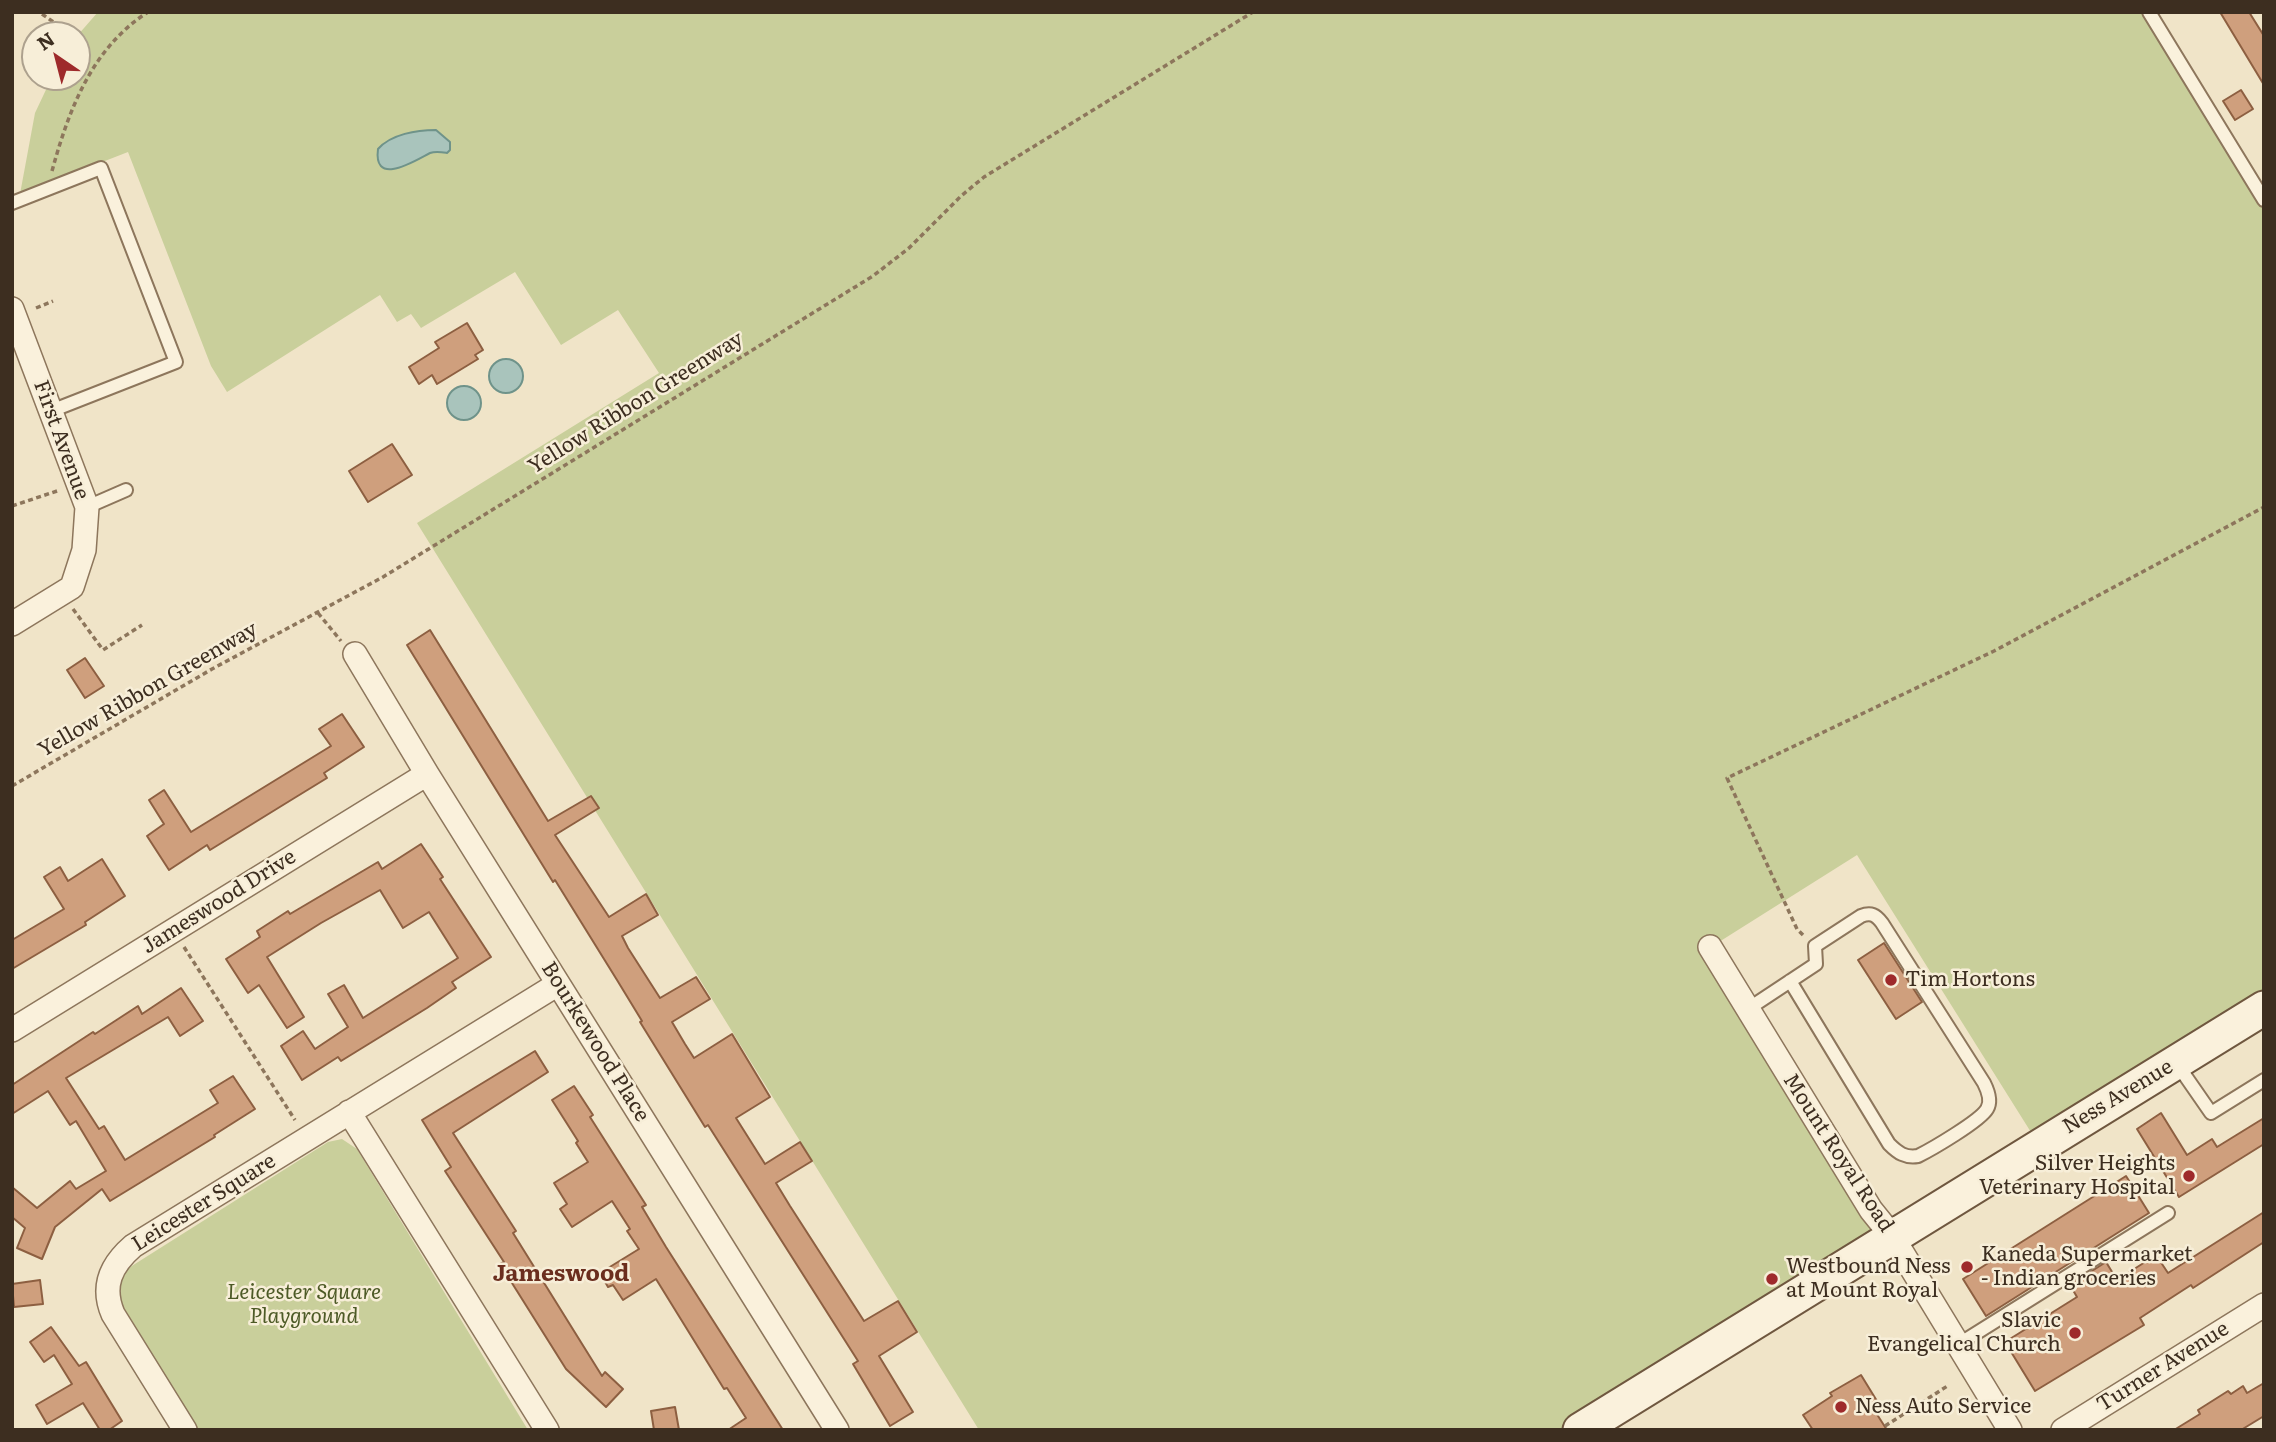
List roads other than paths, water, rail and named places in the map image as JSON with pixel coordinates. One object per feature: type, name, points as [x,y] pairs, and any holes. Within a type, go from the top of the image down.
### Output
[{"type":"main road","name":"Ness Avenue","points":[[1580,1430],[2264,1008]]},
{"type":"street","name":"First Avenue","points":[[12,309],[87,507],[84,550],[72,587],[12,624]]},
{"type":"street","name":"Bourkewood Place","points":[[355,654],[427,774],[838,1430]]},
{"type":"street","name":"Jameswood Drive","points":[[12,1030],[427,774]]},
{"type":"street","name":"Mount Royal Road","points":[[1710,947],[1871,1210],[1892,1236],[2010,1430]]},
{"type":"street","name":"Leicester Square","points":[[185,1430],[113,1314],[108,1301],[107,1286],[118,1259],[133,1246],[558,984]]},
{"type":"street","points":[[349,1112],[547,1430]]},
{"type":"street","name":"Turner Avenue","points":[[2063,1430],[2264,1305]]},
{"type":"lane","points":[[2149,12],[2264,200]]},
{"type":"lane","points":[[12,203],[101,168],[176,362],[51,411]]},
{"type":"lane","points":[[87,507],[126,490]]},
{"type":"lane","points":[[1748,1009],[1790,981],[1816,964],[1815,946],[1861,916],[1871,914],[1879,919],[1984,1083],[1990,1098],[1987,1109],[1918,1156],[1909,1158],[1899,1154],[1889,1144],[1790,981]]},
{"type":"lane","points":[[2175,1062],[2211,1113],[2264,1080]]},
{"type":"lane","points":[[1959,1345],[2168,1213]]},
{"type":"water","points":[[436,130],[450,142],[450,150],[447,153],[430,153],[406,165],[389,169],[382,167],[378,161],[378,149],[390,140],[405,134]]},
{"type":"water","points":[[506,359],[518,364],[523,376],[518,388],[506,393],[494,388],[489,376],[494,364]]},
{"type":"water","points":[[464,386],[476,391],[481,403],[476,415],[464,420],[452,415],[447,403],[452,391]]},
{"type":"place","name":"Tim Hortons","points":[[1891,980]]},
{"type":"place","name":"Silver Heights Veterinary Hospital","points":[[2189,1176]]},
{"type":"place","name":"Kaneda Supermarket - Indian groceries","points":[[1967,1267]]},
{"type":"place","name":"Westbound Ness at Mount Royal","points":[[1772,1279]]},
{"type":"place","name":"Slavic Evangelical Church","points":[[2075,1333]]},
{"type":"place","name":"Ness Auto Service","points":[[1841,1407]]},
{"type":"district","name":"Jameswood","points":[[561,1274]]},
{"type":"park label","name":"Leicester Square Playground","points":[[304,1305]]}]
